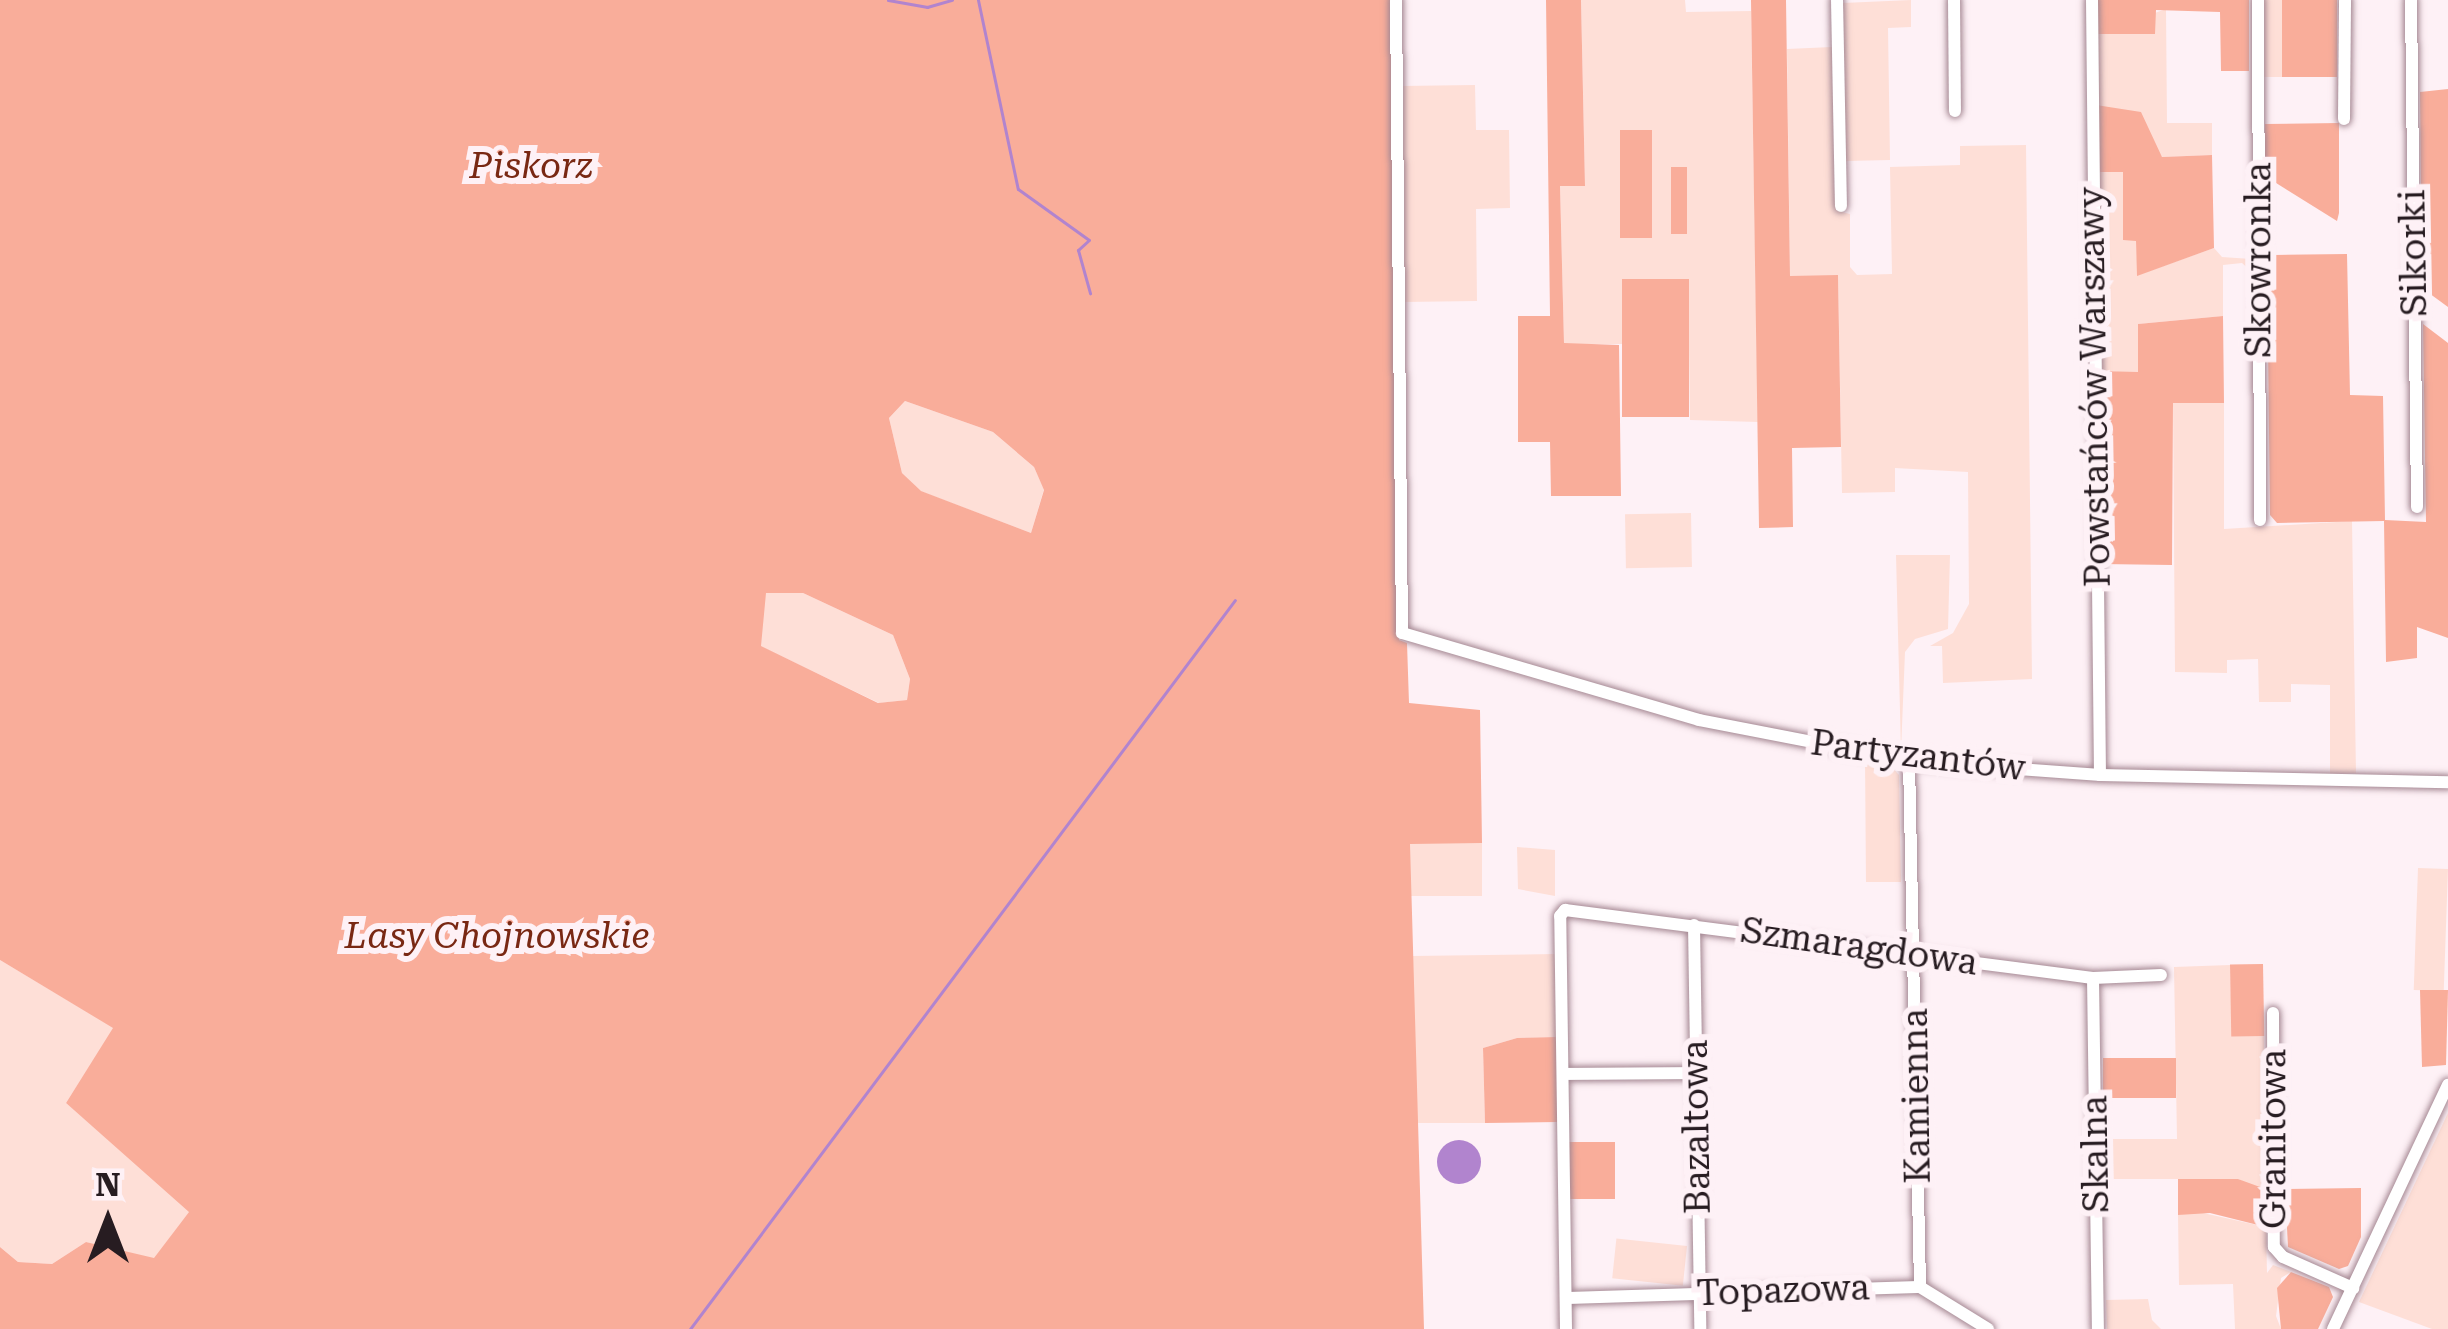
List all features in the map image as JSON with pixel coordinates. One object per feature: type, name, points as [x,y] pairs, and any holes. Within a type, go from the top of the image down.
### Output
[{"type":"street","name":"Partyzantów","points":[[1396,0],[1402,633],[1699,720],[1909,761],[2100,775],[2448,782]]},
{"type":"street","points":[[1837,0],[1841,206]]},
{"type":"street","points":[[1954,0],[1955,111]]},
{"type":"street","name":"Powstańców Warszawy","points":[[2092,0],[2100,775]]},
{"type":"street","name":"Skowronka","points":[[2258,0],[2260,520]]},
{"type":"street","points":[[2344,118],[2345,0]]},
{"type":"street","name":"Sikorki","points":[[2411,0],[2417,507]]},
{"type":"street","name":"Kamienna","points":[[1909,761],[1920,1287]]},
{"type":"street","name":"Szmaragdowa","points":[[1563,1074],[1560,916],[1573,908],[2093,978],[2161,975]]},
{"type":"street","name":"Bazaltowa","points":[[1694,925],[1700,1329]]},
{"type":"street","name":"Skalna","points":[[2093,978],[2098,1329]]},
{"type":"street","name":"Granitowa","points":[[2273,1013],[2274,1247],[2283,1257],[2353,1288]]},
{"type":"street","points":[[1566,1329],[1563,1074],[1696,1073]]},
{"type":"street","points":[[2333,1329],[2448,1085]]},
{"type":"street","name":"Topazowa","points":[[1566,1298],[1920,1287],[1988,1329]]},
{"type":"shaded area","points":[[1581,0],[1685,0],[1686,12],[1751,11],[1758,422],[1690,420],[1688,279],[1622,282],[1623,344],[1564,344],[1560,186],[1585,185]]},
{"type":"shaded area","points":[[1911,0],[1911,27],[1888,28],[1890,160],[1846,161],[1843,3]]},
{"type":"shaded area","points":[[2264,0],[2282,0],[2282,77],[2264,77]]},
{"type":"shaded area","points":[[2166,9],[2167,123],[2212,123],[2212,155],[2162,157],[2153,143],[2096,105],[2096,34]]},
{"type":"shaded area","points":[[1832,47],[1834,188],[1838,211],[1850,214],[1850,267],[1857,275],[1892,274],[1890,167],[1960,165],[1960,146],[2026,145],[2032,679],[1943,683],[1942,646],[1930,646],[1953,633],[1969,604],[1968,472],[1895,468],[1895,492],[1842,493],[1838,276],[1790,276],[1787,49]]},
{"type":"shaded area","points":[[1475,85],[1476,130],[1509,130],[1510,208],[1476,209],[1477,301],[1404,302],[1401,86]]},
{"type":"shaded area","points":[[2097,172],[2123,172],[2123,239],[2136,240],[2138,275],[2214,248],[2222,257],[2251,259],[2251,271],[2242,263],[2223,265],[2223,316],[2138,324],[2138,373],[2098,371]]},
{"type":"shaded area","points":[[905,401],[993,432],[1034,467],[1044,489],[1031,533],[920,491],[902,473],[889,418]]},
{"type":"shaded area","points":[[2173,402],[2224,403],[2224,529],[2352,521],[2356,773],[2330,774],[2330,685],[2291,684],[2291,702],[2259,702],[2258,659],[2227,660],[2227,673],[2175,672]]},
{"type":"shaded area","points":[[1691,513],[1692,567],[1626,568],[1625,514]]},
{"type":"shaded area","points":[[1896,555],[1950,555],[1948,629],[1915,639],[1905,652],[1901,751]]},
{"type":"shaded area","points":[[765,593],[803,593],[893,635],[910,679],[907,700],[879,703],[760,646]]},
{"type":"shaded area","points":[[1865,759],[1890,765],[1899,775],[1901,882],[1866,882]]},
{"type":"shaded area","points":[[1410,843],[1482,843],[1482,896],[1410,896]]},
{"type":"shaded area","points":[[1517,847],[1555,850],[1555,896],[1518,889]]},
{"type":"shaded area","points":[[2418,868],[2448,869],[2444,991],[2414,990]]},
{"type":"shaded area","points":[[1556,954],[1557,1037],[1517,1038],[1483,1048],[1485,1123],[1414,1123],[1412,956]]},
{"type":"shaded area","points":[[0,960],[114,1028],[66,1103],[190,1211],[154,1259],[86,1242],[52,1264],[18,1262],[0,1247]]},
{"type":"shaded area","points":[[2230,965],[2232,1035],[2264,1036],[2266,1193],[2238,1179],[2105,1179],[2104,1139],[2177,1139],[2174,967]]},
{"type":"shaded area","points":[[2448,1113],[2448,1329],[2432,1329],[2359,1302]]},
{"type":"shaded area","points":[[1459,1140],[1475,1146],[1481,1162],[1475,1178],[1459,1184],[1443,1178],[1437,1162],[1443,1146]]},
{"type":"shaded area","points":[[2194,1211],[2266,1227],[2267,1273],[2273,1265],[2291,1272],[2281,1278],[2276,1316],[2281,1329],[2235,1329],[2233,1284],[2179,1285],[2178,1215]]},
{"type":"shaded area","points":[[1616,1239],[1687,1246],[1683,1286],[1612,1278]]},
{"type":"shaded area","points":[[2148,1299],[2152,1320],[2161,1329],[2107,1329],[2106,1300]]},
{"type":"green space","name":"Lasy Chojnowskie","points":[[0,0],[1391,0],[1399,640],[1407,643],[1409,703],[1480,710],[1482,843],[1410,844],[1424,1329],[0,1329],[0,1247],[18,1262],[52,1264],[86,1242],[154,1258],[189,1212],[66,1103],[113,1028],[0,960]],"holes":[[[905,401],[993,432],[1034,467],[1044,490],[1031,533],[921,491],[902,473],[889,418]],[[766,593],[803,593],[893,635],[910,679],[907,700],[878,703],[761,646]]]},
{"type":"green space","points":[[1546,0],[1581,0],[1585,186],[1560,186],[1564,343],[1619,345],[1621,496],[1551,496],[1550,442],[1518,442],[1518,316],[1550,316]]},
{"type":"green space","points":[[1751,0],[1786,0],[1790,276],[1838,275],[1841,447],[1792,448],[1793,527],[1759,528]]},
{"type":"green space","points":[[2096,0],[2249,0],[2249,71],[2221,71],[2220,12],[2156,10],[2155,34],[2096,34]]},
{"type":"green space","points":[[2282,0],[2337,0],[2337,77],[2282,77]]},
{"type":"green space","points":[[2448,89],[2448,307],[2422,288],[2420,92]]},
{"type":"green space","points":[[2096,105],[2141,112],[2162,157],[2212,155],[2214,248],[2137,276],[2136,241],[2123,240],[2123,172],[2097,172]]},
{"type":"green space","points":[[2339,123],[2337,221],[2265,176],[2265,124]]},
{"type":"green space","points":[[1620,130],[1652,130],[1652,238],[1620,238]]},
{"type":"green space","points":[[1671,167],[1687,167],[1687,234],[1671,234]]},
{"type":"green space","points":[[2347,254],[2350,395],[2383,396],[2385,520],[2426,522],[2423,324],[2448,343],[2448,638],[2417,627],[2417,658],[2386,662],[2384,521],[2277,523],[2270,515],[2267,263],[2274,255]]},
{"type":"green space","points":[[1622,279],[1689,279],[1689,417],[1622,417]]},
{"type":"green space","points":[[2223,316],[2224,403],[2173,403],[2172,565],[2102,564],[2098,371],[2138,372],[2138,324]]},
{"type":"green space","points":[[2263,964],[2264,1036],[2231,1037],[2230,965]]},
{"type":"green space","points":[[2420,990],[2448,990],[2446,1065],[2422,1067]]},
{"type":"green space","points":[[1557,1037],[1557,1122],[1485,1123],[1483,1048],[1517,1038]]},
{"type":"green space","points":[[2103,1058],[2176,1058],[2176,1098],[2103,1098]]},
{"type":"green space","points":[[1568,1142],[1615,1142],[1615,1199],[1568,1199]]},
{"type":"green space","points":[[2178,1179],[2238,1179],[2260,1187],[2266,1193],[2266,1227],[2210,1213],[2178,1215]]},
{"type":"green space","points":[[2361,1188],[2361,1237],[2348,1266],[2339,1269],[2288,1247],[2285,1189]]},
{"type":"green space","points":[[2291,1272],[2329,1287],[2333,1297],[2318,1329],[2281,1329],[2277,1288]]},
{"type":"waterway","points":[[888,0],[927,7],[952,0]]},
{"type":"waterway","points":[[978,0],[1018,189],[1089,240],[1078,250],[1090,293]]},
{"type":"waterway","points":[[690,1329],[1235,600]]},
{"type":"park label","name":"Piskorz","points":[[531,167]]}]
